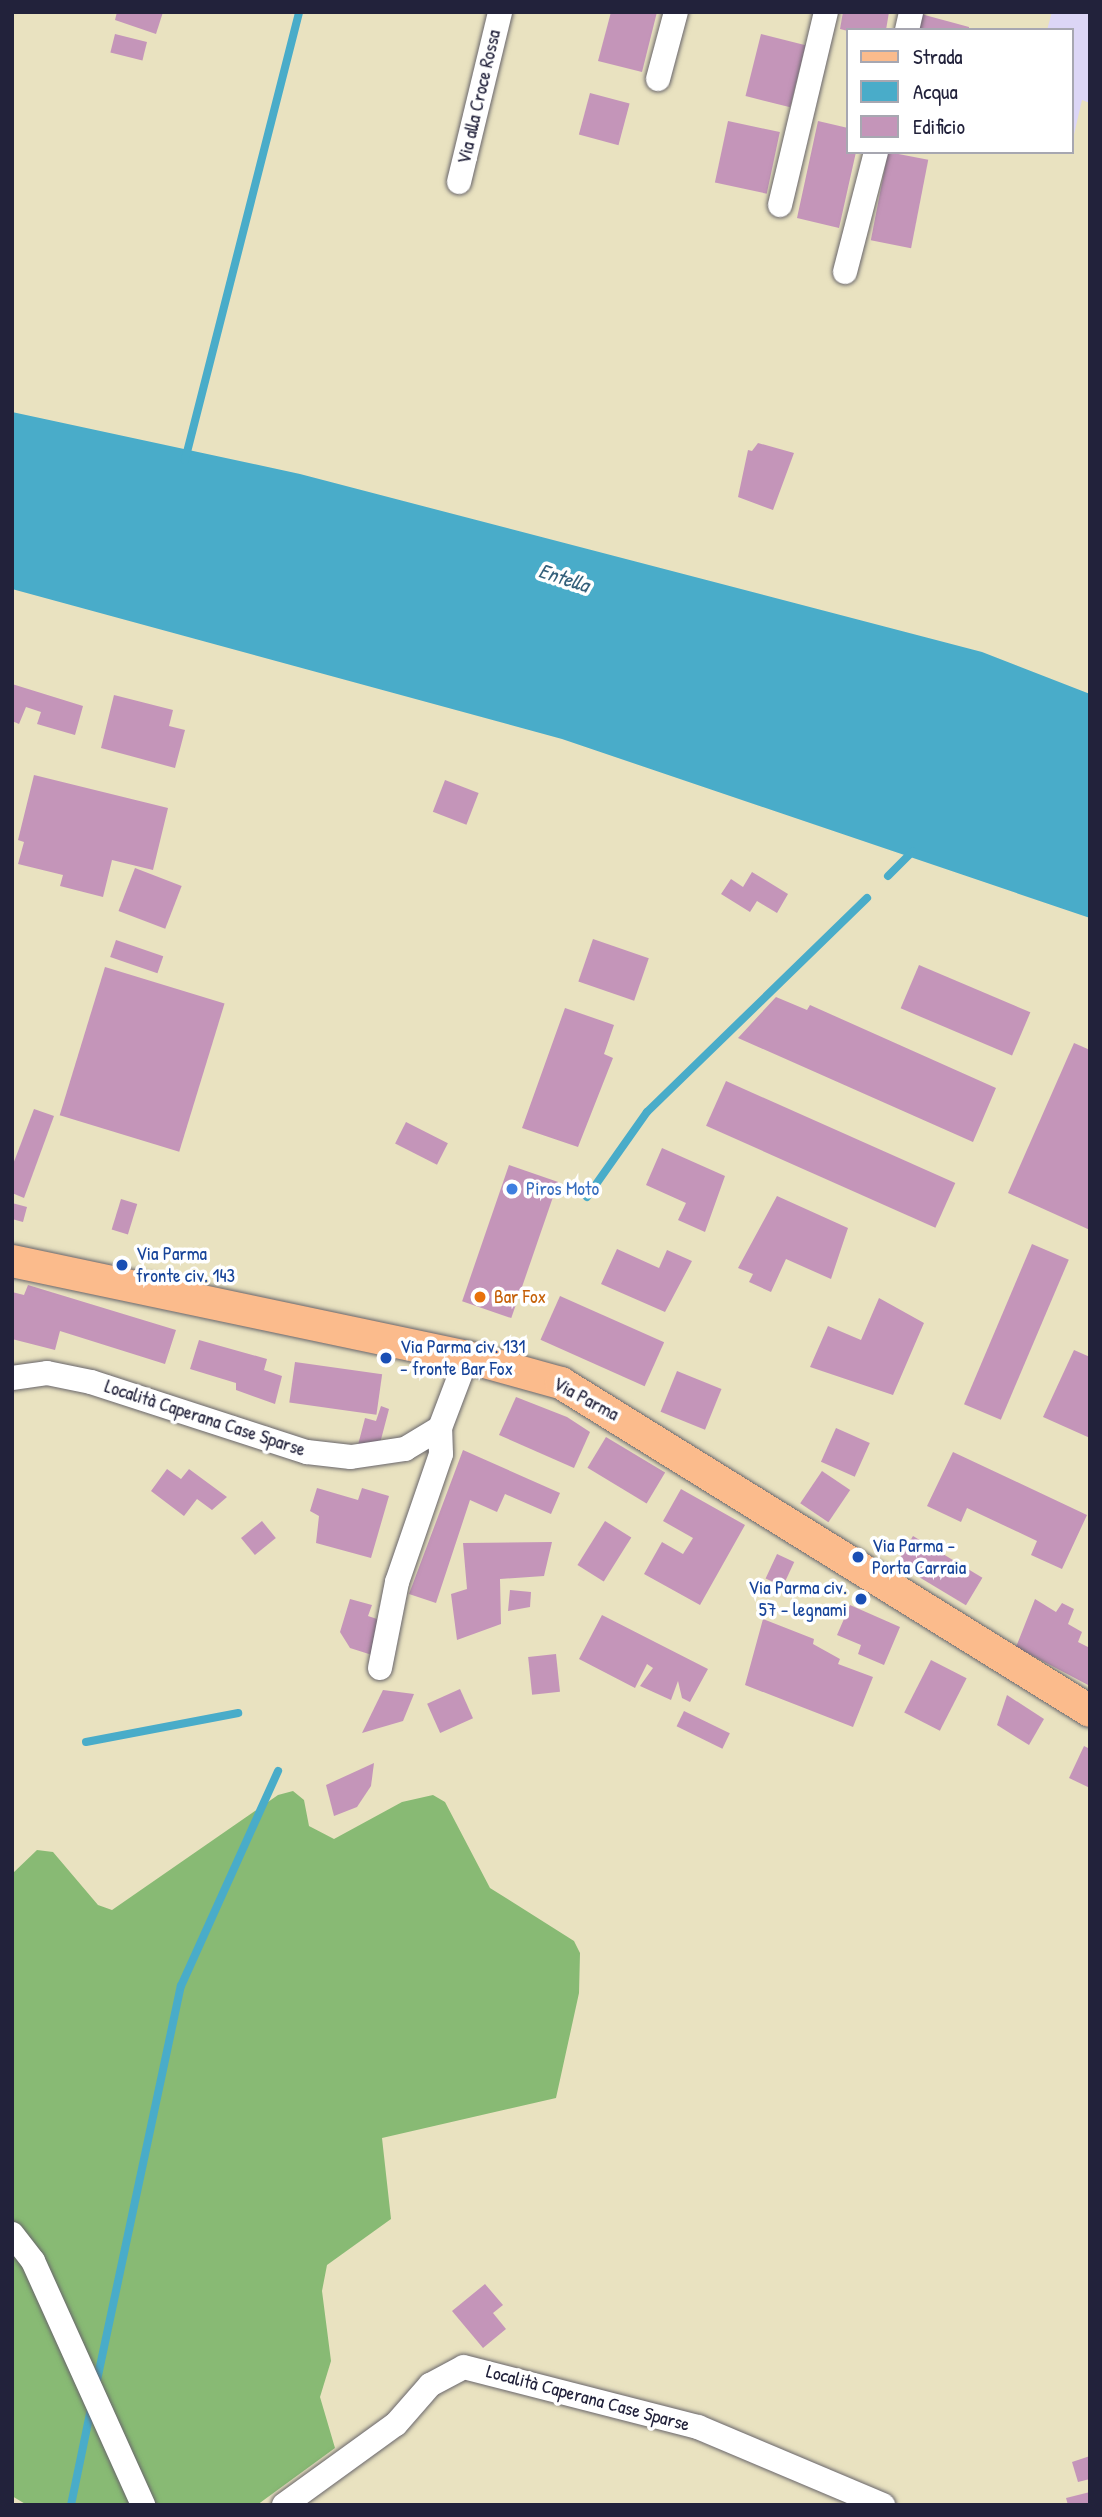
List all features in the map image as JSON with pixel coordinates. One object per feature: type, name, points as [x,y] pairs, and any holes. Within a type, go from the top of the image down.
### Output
[{"type":"main road","name":"Via Parma","points":[[12,1261],[525,1370],[587,1397],[1090,1712]]},
{"type":"street","name":"Via alla Croce Rossa","points":[[460,182],[499,12]]},
{"type":"street","points":[[658,79],[676,12]]},
{"type":"street","points":[[780,205],[826,12]]},
{"type":"street","points":[[845,272],[875,154]]},
{"type":"street","points":[[380,1668],[397,1583],[441,1454],[440,1428],[467,1357]]},
{"type":"street","name":"Località Caperana Case Sparse","points":[[12,1378],[47,1373],[91,1382],[306,1452],[351,1457],[405,1449],[440,1428]]},
{"type":"street","points":[[12,2234],[33,2260],[143,2505]]},
{"type":"street","name":"Località Caperana Case Sparse","points":[[284,2505],[396,2424],[430,2385],[464,2367],[688,2424],[883,2505]]},
{"type":"shaded area","points":[[1052,12],[1090,12],[1090,103],[1082,100],[1074,134],[1074,28],[1048,28]]},
{"type":"green space","points":[[293,1791],[304,1800],[309,1826],[334,1839],[402,1802],[433,1795],[445,1802],[490,1888],[574,1941],[580,1953],[579,1993],[556,2098],[382,2138],[391,2219],[327,2265],[322,2291],[331,2361],[320,2397],[335,2448],[257,2505],[27,2505],[12,2496],[12,1874],[37,1850],[53,1852],[98,1905],[112,1910],[278,1795]]},
{"type":"water","name":"Entella","points":[[12,412],[300,474],[982,652],[1090,694],[1090,918],[562,739],[12,589]]},
{"type":"building","points":[[117,12],[163,12],[156,34],[115,20]]},
{"type":"building","points":[[611,12],[657,12],[642,72],[598,61]]},
{"type":"building","points":[[843,12],[889,12],[886,28],[840,29]]},
{"type":"building","points":[[921,14],[969,27],[969,28],[918,28]]},
{"type":"building","points":[[115,34],[147,42],[142,60],[110,52]]},
{"type":"building","points":[[761,34],[806,45],[790,107],[746,96]]},
{"type":"building","points":[[590,93],[630,104],[618,145],[579,135]]},
{"type":"building","points":[[728,121],[780,132],[767,194],[715,183]]},
{"type":"building","points":[[818,121],[846,128],[846,154],[856,154],[839,228],[797,218]]},
{"type":"building","points":[[888,154],[928,160],[911,248],[871,240]]},
{"type":"building","points":[[758,443],[794,453],[773,510],[738,497],[748,450],[752,451]]},
{"type":"building","points":[[12,684],[83,706],[75,735],[37,724],[41,712],[26,707],[19,724],[12,721]]},
{"type":"building","points":[[114,695],[173,710],[169,726],[185,730],[175,768],[101,748]]},
{"type":"building","points":[[34,775],[168,808],[153,870],[112,860],[103,897],[60,886],[63,875],[18,864],[24,842],[18,840]]},
{"type":"building","points":[[445,780],[479,793],[466,825],[433,812]]},
{"type":"building","points":[[135,868],[182,886],[165,929],[119,911]]},
{"type":"building","points":[[752,872],[788,894],[777,913],[757,901],[750,912],[721,894],[731,879],[743,887]]},
{"type":"building","points":[[593,939],[649,958],[634,1001],[578,982]]},
{"type":"building","points":[[116,940],[163,956],[157,973],[110,957]]},
{"type":"building","points":[[919,965],[1030,1012],[1012,1056],[901,1008]]},
{"type":"building","points":[[105,967],[225,1004],[179,1152],[60,1115]]},
{"type":"building","points":[[776,997],[807,1010],[810,1005],[996,1088],[973,1142],[738,1038]]},
{"type":"building","points":[[565,1008],[614,1025],[604,1054],[613,1058],[578,1147],[522,1128]]},
{"type":"building","points":[[1074,1043],[1090,1050],[1090,1230],[1008,1193]]},
{"type":"building","points":[[726,1081],[955,1183],[935,1228],[706,1126]]},
{"type":"building","points":[[34,1109],[54,1116],[24,1198],[12,1193],[12,1167]]},
{"type":"building","points":[[406,1122],[448,1143],[437,1165],[395,1143]]},
{"type":"building","points":[[662,1148],[725,1176],[705,1232],[678,1220],[686,1203],[646,1185]]},
{"type":"building","points":[[509,1165],[558,1182],[511,1318],[462,1301]]},
{"type":"building","points":[[777,1196],[848,1228],[831,1279],[786,1259],[771,1292],[749,1282],[753,1274],[738,1268]]},
{"type":"building","points":[[121,1199],[137,1204],[128,1235],[112,1230]]},
{"type":"building","points":[[12,1203],[27,1207],[23,1222],[12,1219]]},
{"type":"building","points":[[1032,1244],[1069,1260],[1001,1420],[964,1404]]},
{"type":"building","points":[[617,1249],[659,1268],[667,1250],[692,1261],[665,1312],[601,1284]]},
{"type":"building","points":[[28,1285],[176,1330],[165,1364],[60,1331],[55,1350],[12,1339],[12,1292],[24,1295]]},
{"type":"building","points":[[560,1296],[664,1342],[645,1386],[540,1340]]},
{"type":"building","points":[[879,1298],[924,1323],[893,1395],[810,1367],[828,1326],[861,1340]]},
{"type":"building","points":[[199,1340],[267,1359],[264,1370],[282,1376],[275,1404],[236,1390],[236,1383],[190,1369]]},
{"type":"building","points":[[1074,1350],[1090,1357],[1090,1438],[1043,1417]]},
{"type":"building","points":[[295,1362],[382,1374],[376,1415],[289,1403]]},
{"type":"building","points":[[677,1371],[722,1389],[705,1430],[661,1412]]},
{"type":"building","points":[[516,1397],[567,1417],[590,1432],[574,1468],[499,1435]]},
{"type":"building","points":[[381,1406],[389,1409],[378,1451],[358,1445],[365,1418],[376,1421]]},
{"type":"building","points":[[836,1428],[870,1443],[855,1477],[821,1462]]},
{"type":"building","points":[[606,1437],[665,1473],[647,1503],[587,1468]]},
{"type":"building","points":[[463,1450],[560,1493],[551,1514],[505,1494],[497,1512],[470,1500],[436,1603],[409,1594]]},
{"type":"building","points":[[953,1452],[1087,1515],[1062,1569],[1031,1555],[1037,1541],[967,1508],[961,1522],[927,1506]]},
{"type":"building","points":[[167,1469],[181,1479],[189,1469],[227,1497],[212,1510],[197,1499],[184,1516],[151,1491]]},
{"type":"building","points":[[822,1471],[850,1490],[828,1522],[800,1503]]},
{"type":"building","points":[[317,1488],[358,1500],[362,1488],[389,1496],[371,1558],[316,1543],[319,1516],[310,1511]]},
{"type":"building","points":[[681,1489],[745,1525],[700,1605],[644,1574],[662,1542],[683,1554],[693,1538],[663,1521]]},
{"type":"building","points":[[262,1521],[276,1538],[255,1555],[241,1538]]},
{"type":"building","points":[[605,1521],[631,1537],[604,1582],[577,1565]]},
{"type":"building","points":[[913,1536],[982,1578],[966,1605],[897,1563]]},
{"type":"building","points":[[552,1542],[544,1576],[500,1579],[501,1624],[457,1640],[451,1594],[467,1589],[463,1543]]},
{"type":"building","points":[[777,1554],[794,1562],[783,1587],[766,1578]]},
{"type":"building","points":[[510,1590],[531,1592],[530,1607],[508,1611]]},
{"type":"building","points":[[350,1599],[372,1605],[368,1616],[383,1621],[372,1655],[350,1648],[340,1632]]},
{"type":"building","points":[[1035,1599],[1056,1612],[1062,1603],[1074,1609],[1068,1624],[1082,1632],[1078,1642],[1090,1648],[1090,1686],[1016,1647]]},
{"type":"building","points":[[850,1605],[900,1627],[884,1665],[858,1654],[861,1645],[837,1635]]},
{"type":"building","points":[[602,1615],[708,1669],[690,1702],[682,1698],[678,1681],[671,1700],[640,1686],[653,1668],[647,1664],[635,1688],[579,1659]]},
{"type":"building","points":[[763,1619],[814,1639],[813,1644],[840,1659],[838,1664],[873,1677],[853,1727],[745,1685]]},
{"type":"building","points":[[556,1654],[560,1692],[532,1695],[528,1657]]},
{"type":"building","points":[[931,1660],[967,1678],[940,1731],[904,1713]]},
{"type":"building","points":[[460,1689],[473,1718],[440,1733],[427,1704]]},
{"type":"building","points":[[383,1690],[414,1694],[403,1721],[362,1733]]},
{"type":"building","points":[[1007,1695],[1044,1719],[1029,1745],[997,1725]]},
{"type":"building","points":[[684,1711],[730,1733],[722,1749],[677,1726]]},
{"type":"building","points":[[1084,1746],[1090,1749],[1090,1788],[1069,1778]]},
{"type":"building","points":[[374,1763],[371,1786],[357,1807],[334,1816],[326,1785]]},
{"type":"building","points":[[485,2284],[503,2305],[493,2313],[506,2329],[483,2348],[452,2311]]},
{"type":"building","points":[[1090,2456],[1090,2479],[1078,2482],[1072,2462]]},
{"type":"building","points":[[1090,2492],[1090,2505],[1068,2505],[1066,2498]]},
{"type":"waterway","points":[[185,460],[299,12]]},
{"type":"waterway","points":[[888,876],[913,851]]},
{"type":"waterway","points":[[587,1197],[647,1112],[867,898]]},
{"type":"waterway","points":[[86,1742],[238,1713]]},
{"type":"waterway","points":[[96,2385],[181,1986],[278,1771]]},
{"type":"waterway","points":[[71,2505],[91,2408]]},
{"type":"place","name":"Piros Moto","points":[[512,1189]]},
{"type":"place","name":"Via Parma fronte civ. 143","points":[[122,1265]]},
{"type":"place","name":"Bar Fox","points":[[480,1297]]},
{"type":"place","name":"Via Parma civ. 131 - fronte Bar Fox","points":[[386,1358]]},
{"type":"place","name":"Via Parma - Porta Carraia","points":[[858,1557]]},
{"type":"place","name":"Via Parma civ. 57 - legnami","points":[[861,1599]]}]
